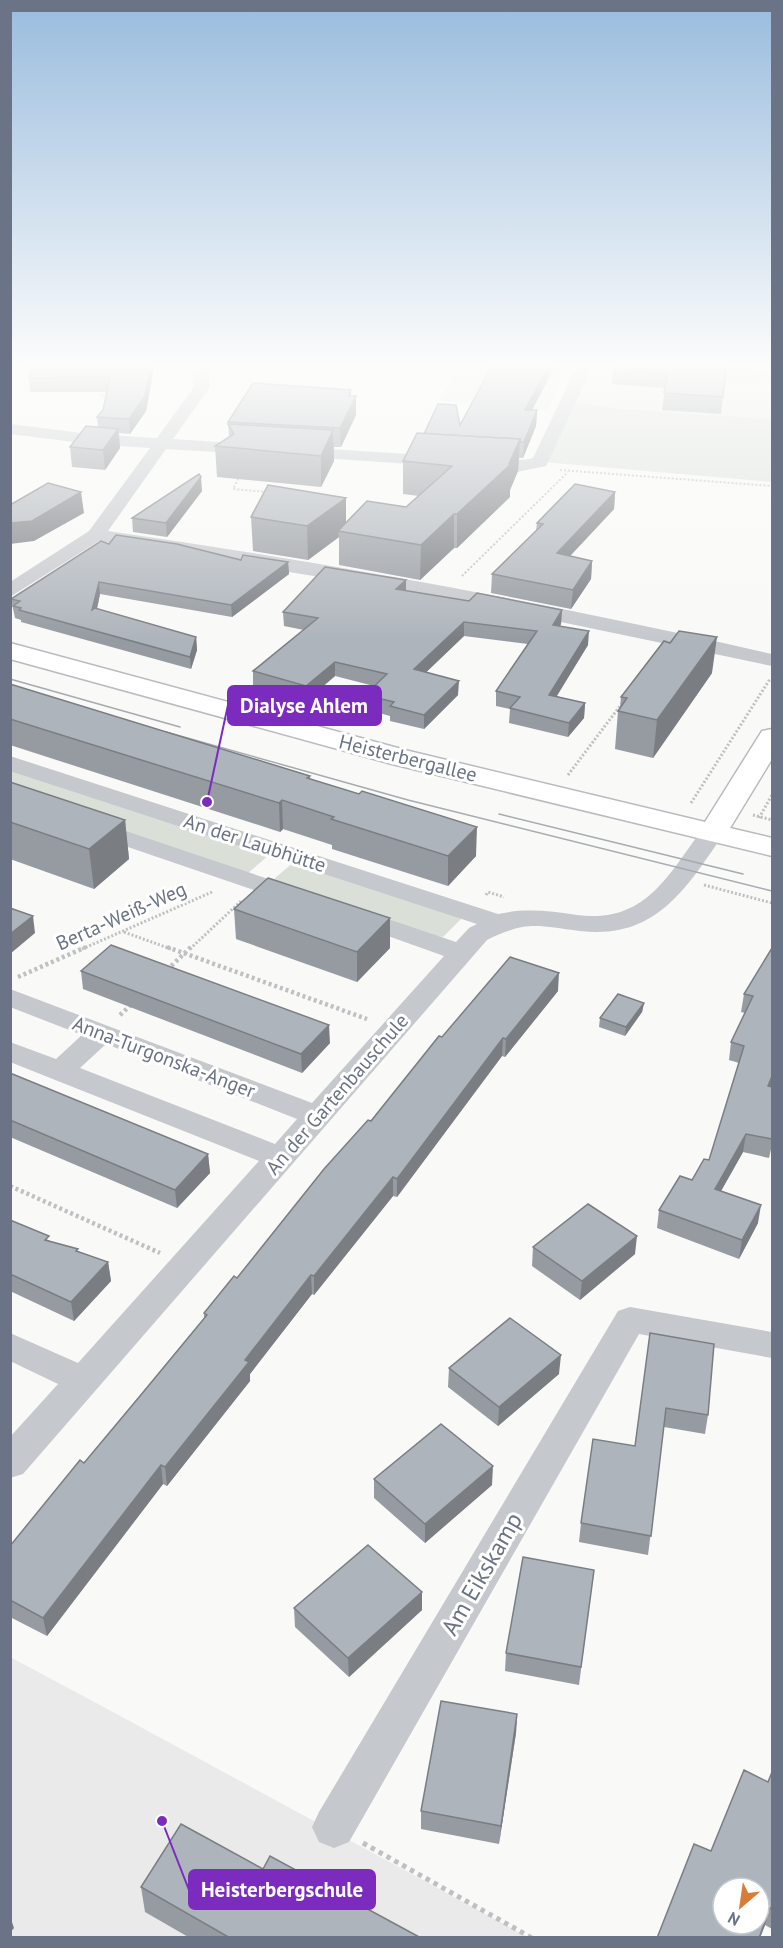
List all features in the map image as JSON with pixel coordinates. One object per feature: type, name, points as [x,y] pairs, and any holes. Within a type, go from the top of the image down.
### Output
[{"type":"main road","name":"Heisterbergallee","points":[[10,651],[402,758],[772,847]]},
{"type":"main road","points":[[713,832],[772,737]]},
{"type":"street","points":[[10,591],[96,535],[151,459]]},
{"type":"street","points":[[412,459],[533,466],[541,459]]},
{"type":"street","points":[[96,535],[198,549],[447,591],[577,616],[772,660]]},
{"type":"street","name":"An der Laubhütte","points":[[10,763],[499,923]]},
{"type":"street","name":"An der Laubhütte","points":[[66,818],[461,952]]},
{"type":"street","name":"An der Gartenbauschule","points":[[18,1443],[84,1381],[478,934],[499,923],[526,917],[603,925],[627,921],[656,908],[713,832]]},
{"type":"street","points":[[251,881],[290,854]]},
{"type":"street","name":"Anna-Turgonska-Anger","points":[[10,997],[317,1116]]},
{"type":"street","points":[[61,1070],[102,1032]]},
{"type":"street","points":[[10,1051],[280,1158]]},
{"type":"street","name":"Am Eikskamp","points":[[334,1827],[630,1320],[772,1342]]},
{"type":"street","points":[[10,1346],[84,1381]]},
{"type":"path","points":[[243,459],[238,466],[242,472],[233,489],[273,493]]},
{"type":"path","points":[[533,466],[568,471],[772,486]]},
{"type":"path","points":[[447,591],[568,471]]},
{"type":"path","points":[[691,803],[772,676]]},
{"type":"path","points":[[568,776],[627,697]]},
{"type":"path","points":[[760,816],[772,795]]},
{"type":"path","points":[[678,878],[772,903]]},
{"type":"path","points":[[160,977],[251,881]]},
{"type":"path","name":"Berta-Weiß-Weg","points":[[10,980],[251,881]]},
{"type":"path","points":[[124,932],[393,1028]]},
{"type":"path","points":[[102,1032],[135,1001]]},
{"type":"path","points":[[10,1186],[188,1265]]},
{"type":"path","points":[[334,1827],[532,1938]]},
{"type":"shaded area","points":[[545,459],[772,459],[772,482],[543,462]]},
{"type":"shaded area","points":[[11,768],[271,853],[247,874],[11,794]]},
{"type":"shaded area","points":[[294,862],[463,917],[443,937],[435,936],[275,882],[275,878]]},
{"type":"shaded area","points":[[10,1657],[100,1705],[528,1937],[11,1937]]},
{"type":"building","points":[[404,459],[511,459],[509,464],[511,464],[421,545],[338,531],[367,501],[406,507],[452,466],[403,461]]},
{"type":"building","points":[[199,474],[201,477],[166,523],[132,518]]},
{"type":"building","points":[[48,483],[81,492],[32,521],[10,523],[10,505]]},
{"type":"building","points":[[575,484],[615,492],[557,553],[592,561],[573,590],[492,574],[543,524],[537,523]]},
{"type":"building","points":[[268,485],[346,498],[307,526],[251,517]]},
{"type":"building","points":[[116,535],[177,544],[241,560],[243,555],[288,562],[231,605],[99,582],[92,610],[95,608],[196,637],[190,657],[19,610],[21,608],[13,606],[20,601],[11,599],[101,541],[109,544]]},
{"type":"building","points":[[325,567],[406,580],[396,589],[469,601],[477,593],[562,610],[553,625],[589,631],[549,695],[585,703],[569,723],[510,708],[520,697],[496,691],[537,631],[464,622],[414,669],[459,681],[424,715],[390,706],[394,702],[365,695],[387,674],[335,662],[306,686],[253,671],[318,618],[283,612]]},
{"type":"building","points":[[679,631],[717,637],[657,720],[618,711],[627,698],[621,697],[664,641],[670,643]]},
{"type":"building","points":[[10,684],[310,776],[307,778],[359,794],[362,791],[477,827],[448,856],[331,819],[334,817],[282,800],[279,803],[10,719]]},
{"type":"building","points":[[10,782],[125,820],[89,849],[10,822]]},
{"type":"building","points":[[268,878],[390,918],[357,952],[234,909]]},
{"type":"building","points":[[10,908],[33,916],[10,934]]},
{"type":"building","points":[[111,945],[329,1025],[301,1054],[81,971]]},
{"type":"building","points":[[772,948],[772,1076],[768,1086],[772,1087],[772,1139],[746,1134],[715,1189],[761,1205],[742,1240],[659,1210],[680,1176],[692,1180],[704,1159],[709,1160],[744,1046],[731,1042],[753,996],[744,994]]},
{"type":"building","points":[[510,957],[559,973],[506,1039],[503,1038],[397,1179],[393,1177],[314,1276],[311,1275],[245,1360],[249,1362],[165,1467],[161,1465],[43,1618],[10,1600],[10,1546],[80,1460],[84,1463],[140,1396],[207,1315],[204,1313],[234,1276],[237,1278],[324,1169],[368,1120],[371,1121],[439,1036],[442,1037]]},
{"type":"building","points":[[618,994],[644,1003],[626,1027],[600,1018]]},
{"type":"building","points":[[10,1073],[208,1154],[175,1190],[10,1120]]},
{"type":"building","points":[[588,1204],[637,1236],[582,1281],[533,1247]]},
{"type":"building","points":[[10,1220],[49,1236],[45,1240],[78,1249],[76,1251],[108,1262],[71,1302],[10,1274]]},
{"type":"building","points":[[510,1318],[561,1355],[499,1407],[449,1368]]},
{"type":"building","points":[[650,1333],[714,1344],[708,1415],[666,1408],[651,1536],[581,1523],[593,1439],[635,1446]]},
{"type":"building","points":[[441,1424],[493,1466],[425,1524],[374,1479]]},
{"type":"building","points":[[368,1545],[422,1592],[348,1658],[294,1608]]},
{"type":"building","points":[[523,1557],[594,1570],[581,1667],[506,1653]]},
{"type":"building","points":[[441,1701],[517,1714],[501,1826],[421,1811]]},
{"type":"building","points":[[744,1770],[768,1782],[772,1772],[772,1909],[771,1876],[711,1876],[711,1936],[760,1936],[759,1938],[657,1938],[694,1844],[711,1851]]},
{"type":"building","points":[[181,1824],[263,1869],[270,1856],[421,1938],[230,1938],[141,1887]]},
{"type":"tram line","points":[[10,679],[180,727]]},
{"type":"tram line","points":[[166,732],[408,800],[772,891]]},
{"type":"tram line","points":[[499,814],[743,874]]},
{"type":"place","name":"Dialyse Ahlem","points":[[207,802]]},
{"type":"place","name":"Heisterbergschule","points":[[162,1821]]}]
